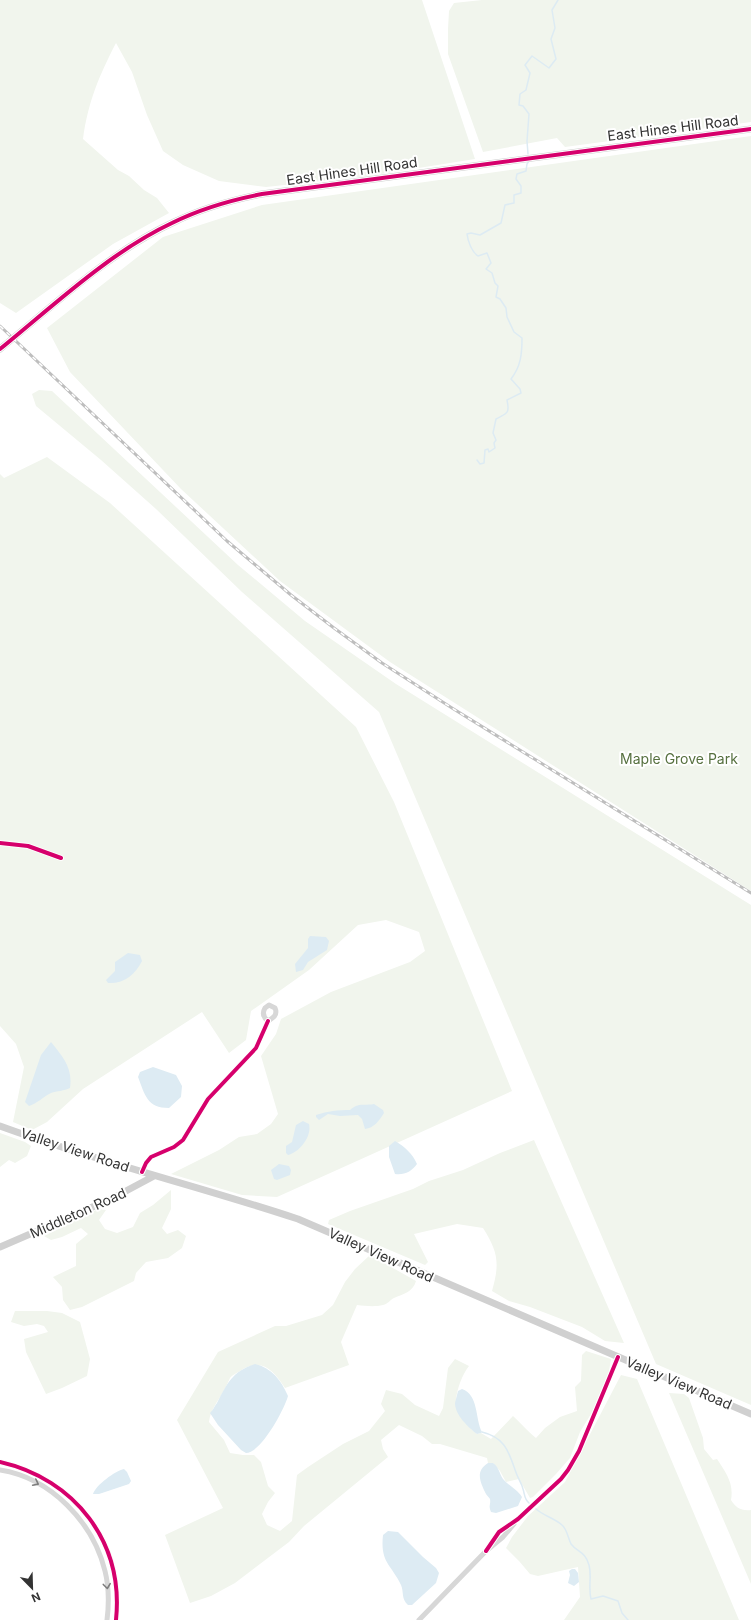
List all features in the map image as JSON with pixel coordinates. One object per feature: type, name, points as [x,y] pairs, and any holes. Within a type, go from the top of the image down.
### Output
[{"type":"street","name":"East Hines Hill Road","points":[[0,349],[96,271],[130,246],[172,223],[220,204],[262,194],[751,129]]},
{"type":"street","points":[[0,843],[28,846],[61,858]]},
{"type":"street","points":[[142,1172],[146,1163],[151,1157],[174,1147],[183,1140],[208,1099],[256,1048],[268,1021]]},
{"type":"street","name":"Valley View Road","points":[[0,1126],[154,1176],[298,1219],[751,1414]]},
{"type":"street","name":"Middleton Road","points":[[0,1247],[111,1199],[154,1176]]},
{"type":"street","points":[[419,1620],[486,1551],[499,1532],[518,1519],[561,1479],[572,1465],[618,1357]]},
{"type":"street","points":[[0,1462],[13,1465],[38,1475],[69,1496],[87,1515],[102,1539],[109,1558],[116,1584],[116,1620]]},
{"type":"street","points":[[0,1470],[32,1481],[57,1496],[76,1514],[85,1526],[101,1558],[107,1584],[107,1620]]},
{"type":"street","points":[[94,1543],[102,1539]]},
{"type":"green space","points":[[0,0],[422,0],[475,159],[368,176],[266,187],[219,181],[183,165],[163,151],[147,115],[132,72],[116,43],[104,67],[91,101],[83,139],[118,170],[129,176],[144,190],[157,198],[169,213],[113,244],[16,313],[0,303]]},
{"type":"green space","points":[[482,0],[751,0],[751,122],[565,147],[557,138],[483,152],[448,54],[449,11],[454,3]]},
{"type":"green space","name":"Maple Grove Park","points":[[751,136],[751,891],[390,662],[280,581],[181,489],[70,372],[47,328],[163,237],[262,205]]},
{"type":"green space","points":[[39,390],[52,391],[238,565],[305,621],[396,684],[751,905],[751,1405],[656,1364],[379,712],[242,592],[156,509],[101,460],[36,406],[32,394]]},
{"type":"green space","points":[[47,457],[110,503],[356,727],[394,802],[512,1091],[277,1197],[242,1195],[171,1174],[219,1150],[239,1137],[257,1134],[271,1124],[278,1114],[261,1056],[276,1034],[281,1019],[331,992],[410,962],[425,951],[419,932],[386,920],[358,925],[309,970],[251,1011],[246,1040],[229,1053],[202,1012],[83,1089],[47,1122],[32,1130],[13,1122],[24,1067],[16,1044],[0,1026],[0,474],[4,478]]},
{"type":"green space","points":[[0,1133],[25,1142],[31,1146],[27,1156],[15,1163],[9,1160],[0,1167]]},
{"type":"green space","points":[[534,1140],[624,1343],[605,1341],[582,1327],[530,1307],[509,1301],[492,1291],[497,1265],[495,1251],[483,1228],[457,1224],[414,1234],[428,1262],[425,1265],[328,1224],[329,1220],[350,1211],[413,1189],[429,1181],[463,1170],[500,1153]]},
{"type":"green space","points":[[171,1190],[171,1209],[162,1228],[167,1234],[178,1230],[186,1236],[182,1248],[168,1258],[146,1262],[136,1273],[134,1281],[82,1307],[70,1310],[63,1300],[62,1287],[53,1277],[76,1266],[76,1244],[88,1234],[81,1228],[62,1237],[51,1240],[44,1236],[98,1209],[106,1210],[99,1220],[105,1229],[117,1233],[133,1227],[140,1213],[153,1205]]},
{"type":"green space","points":[[370,1255],[416,1281],[413,1288],[394,1298],[388,1303],[380,1306],[357,1305],[341,1342],[349,1365],[285,1388],[271,1371],[261,1365],[248,1367],[230,1378],[214,1406],[209,1422],[224,1440],[230,1453],[254,1455],[261,1462],[268,1486],[275,1493],[268,1502],[262,1514],[267,1525],[280,1531],[292,1521],[297,1475],[343,1444],[369,1431],[385,1411],[381,1404],[386,1390],[402,1394],[415,1405],[439,1416],[443,1408],[448,1368],[455,1359],[469,1366],[457,1391],[456,1405],[460,1414],[473,1431],[477,1434],[481,1433],[491,1439],[513,1416],[536,1438],[545,1428],[560,1417],[577,1411],[575,1387],[581,1381],[582,1355],[586,1351],[611,1359],[608,1377],[594,1409],[580,1432],[570,1458],[533,1497],[530,1498],[519,1479],[506,1482],[500,1471],[493,1463],[488,1463],[487,1458],[440,1444],[432,1444],[422,1436],[399,1425],[381,1440],[383,1449],[388,1457],[304,1526],[289,1542],[235,1583],[211,1596],[190,1603],[165,1535],[223,1508],[177,1420],[218,1352],[275,1326],[286,1326],[322,1315],[333,1305],[345,1282],[355,1269]]},
{"type":"green space","points":[[15,1311],[47,1311],[62,1313],[80,1322],[90,1359],[87,1376],[46,1394],[26,1352],[24,1339],[48,1332],[44,1326],[37,1324],[24,1326],[11,1322]]},
{"type":"green space","points":[[621,1375],[637,1379],[739,1620],[564,1620],[580,1597],[578,1567],[538,1576],[530,1574],[506,1548],[512,1537],[528,1516],[565,1482]]},
{"type":"green space","points":[[669,1393],[684,1394],[689,1398],[703,1438],[704,1449],[713,1460],[717,1459],[728,1478],[732,1494],[731,1500],[739,1508],[751,1510],[751,1584]]},
{"type":"shaded area","points":[[310,936],[326,937],[329,941],[327,950],[308,962],[303,970],[296,972],[295,964],[308,948],[308,939]]},
{"type":"shaded area","points":[[128,953],[140,955],[142,961],[139,966],[128,978],[119,982],[108,983],[106,980],[115,971],[115,962]]},
{"type":"shaded area","points":[[51,1042],[66,1063],[70,1074],[70,1088],[51,1093],[29,1106],[25,1102],[41,1055]]},
{"type":"shaded area","points":[[153,1067],[176,1075],[182,1086],[181,1097],[169,1108],[156,1106],[151,1103],[145,1095],[138,1077],[140,1072]]},
{"type":"shaded area","points":[[374,1104],[383,1110],[384,1113],[376,1124],[365,1129],[362,1119],[358,1115],[340,1116],[328,1114],[319,1120],[316,1117],[316,1115],[325,1113],[350,1110],[358,1105]]},
{"type":"shaded area","points":[[303,1121],[309,1124],[309,1133],[307,1138],[297,1151],[288,1155],[286,1153],[286,1146],[292,1142],[296,1125]]},
{"type":"shaded area","points":[[395,1141],[408,1151],[417,1164],[410,1171],[402,1174],[395,1174],[389,1157],[389,1146]]},
{"type":"shaded area","points":[[279,1164],[289,1166],[291,1170],[290,1175],[277,1180],[274,1179],[271,1170]]},
{"type":"shaded area","points":[[255,1364],[266,1368],[271,1372],[279,1380],[288,1396],[282,1411],[265,1439],[252,1451],[246,1453],[241,1450],[218,1425],[210,1413],[224,1389],[236,1374]]},
{"type":"shaded area","points":[[462,1389],[471,1396],[474,1402],[481,1433],[477,1434],[470,1428],[457,1412],[455,1403],[458,1391]]},
{"type":"shaded area","points":[[488,1463],[493,1463],[498,1468],[503,1479],[522,1497],[518,1506],[496,1513],[491,1512],[490,1499],[486,1495],[480,1477],[481,1470]]},
{"type":"shaded area","points":[[124,1469],[131,1481],[129,1484],[99,1494],[93,1494],[106,1479],[116,1472]]},
{"type":"shaded area","points":[[388,1531],[398,1532],[436,1568],[439,1573],[436,1583],[412,1605],[408,1605],[404,1600],[401,1585],[387,1563],[383,1552],[383,1535]]},
{"type":"shaded area","points":[[575,1569],[578,1573],[579,1582],[574,1586],[568,1583],[570,1575],[569,1571]]},
{"type":"waterway","points":[[528,154],[527,141],[529,114],[523,106],[519,105],[520,94],[526,90],[530,73],[525,65],[532,56],[549,68],[556,59],[551,39],[555,28],[552,10],[558,0]]},
{"type":"waterway","points":[[477,460],[480,464],[484,463],[485,450],[488,449],[489,452],[495,448],[494,443],[496,440],[493,433],[496,419],[508,411],[507,400],[521,393],[520,389],[511,379],[520,360],[522,338],[514,332],[507,317],[506,308],[500,299],[496,297],[498,286],[495,283],[492,273],[486,269],[491,263],[487,253],[478,256],[474,252],[468,240],[467,234],[471,233],[480,235],[501,223],[505,205],[514,203],[514,195],[521,193],[521,186],[516,179],[517,174],[526,171],[529,161]]},
{"type":"waterway","points":[[482,1432],[497,1438],[506,1448],[522,1485],[525,1498],[529,1503]]},
{"type":"waterway","points":[[536,1509],[562,1525],[571,1544],[587,1560],[590,1569],[591,1599],[603,1596],[618,1601],[622,1613],[628,1620]]},
{"type":"railway","points":[[0,326],[227,541],[291,595],[334,628],[382,663],[452,708],[751,893]]},
{"type":"cycle path","points":[[0,349],[61,298],[104,264],[126,249],[172,223],[205,209],[227,202],[262,194],[751,129]]},
{"type":"cycle path","points":[[0,843],[28,846],[61,858]]},
{"type":"cycle path","points":[[142,1172],[146,1163],[151,1157],[174,1147],[183,1140],[208,1099],[256,1048],[268,1021]]},
{"type":"cycle path","points":[[486,1551],[499,1532],[518,1519],[561,1479],[568,1470],[579,1451],[618,1357]]},
{"type":"cycle path","points":[[0,1462],[27,1470],[51,1483],[72,1499],[89,1518],[103,1540],[112,1565],[116,1592],[116,1620]]}]
